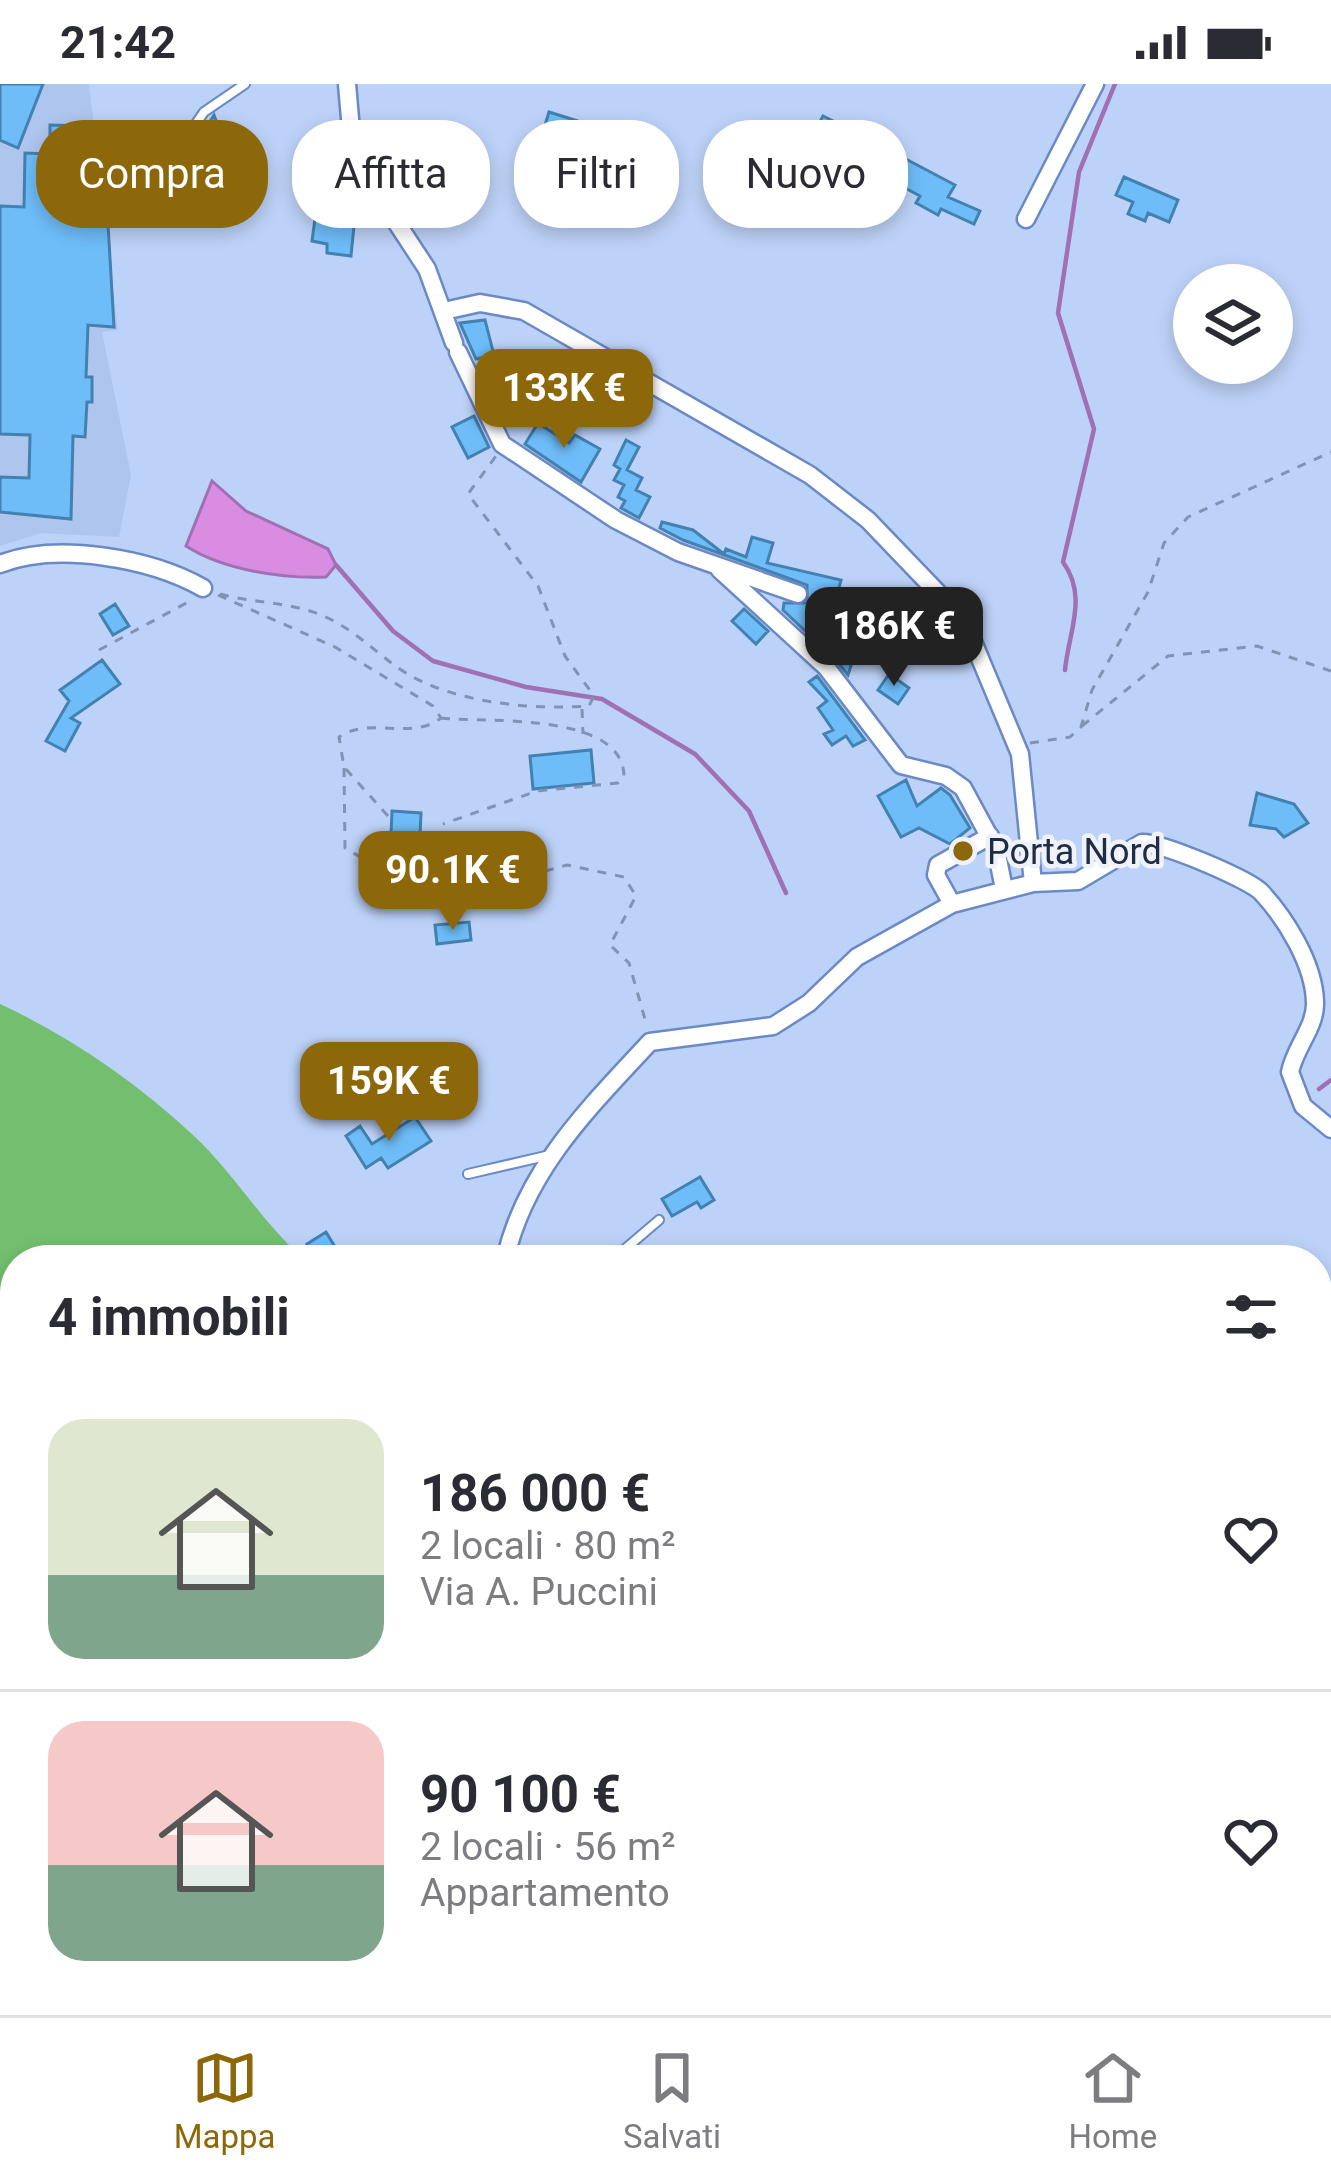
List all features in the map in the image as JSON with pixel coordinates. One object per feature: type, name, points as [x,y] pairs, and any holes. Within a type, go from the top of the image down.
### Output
[{"type":"street","points":[[347,84],[351,130],[364,172],[427,269],[456,348],[502,444],[616,520],[719,569],[798,594]]},
{"type":"street","points":[[1026,219],[1095,84]]},
{"type":"street","points":[[444,311],[480,303],[524,311],[810,475],[868,520],[955,613],[976,646],[1025,778],[1033,883]]},
{"type":"street","points":[[0,564],[39,553],[99,559],[181,576],[203,593]]},
{"type":"street","points":[[719,569],[836,678],[901,764],[946,776],[963,788],[990,836],[1004,889]]},
{"type":"street","points":[[952,904],[936,875],[938,865],[990,836]]},
{"type":"street","points":[[509,1245],[513,1228],[551,1154],[650,1042],[773,1026],[809,1003],[857,957],[952,904],[1033,883],[1078,880],[1130,848],[1150,842],[1188,853],[1259,889],[1309,969],[1314,1013],[1290,1072],[1303,1106],[1331,1129]]},
{"type":"lane","points":[[198,120],[245,84]]},
{"type":"lane","points":[[468,1174],[551,1154]]},
{"type":"lane","points":[[630,1245],[659,1220]]},
{"type":"lane","points":[[513,1228],[515,1245]]},
{"type":"path","points":[[99,650],[203,593],[315,612],[358,634],[409,675],[447,690],[509,702],[582,707],[594,696],[566,656],[538,586],[468,494],[502,444]]},
{"type":"path","points":[[1081,728],[1092,690],[1148,592],[1164,543],[1188,517],[1331,452]]},
{"type":"path","points":[[203,593],[335,647],[433,706],[441,718]]},
{"type":"path","points":[[1011,737],[1030,743],[1056,741],[1081,728],[1168,656],[1257,646],[1331,671]]},
{"type":"path","points":[[582,707],[583,734]]},
{"type":"path","points":[[442,824],[537,791],[618,783],[624,777],[620,755],[583,734],[540,722],[441,718],[428,728],[346,731],[339,737],[345,848],[367,862],[458,884],[498,884],[567,865],[624,878],[636,896],[610,944],[629,963],[650,1042]]},
{"type":"path","points":[[344,767],[388,816]]},
{"type":"shaded area","points":[[0,84],[89,84],[93,120],[36,120],[36,228],[106,228],[118,330],[102,332],[131,475],[119,537],[41,533],[0,546]]},
{"type":"shaded area","points":[[212,481],[246,511],[328,549],[336,565],[326,577],[273,574],[235,567],[186,546]]},
{"type":"green space","points":[[0,1004],[77,1046],[171,1115],[208,1150],[290,1245],[0,1245]]},
{"type":"building","points":[[0,84],[43,84],[18,148],[0,140]]},
{"type":"building","points":[[549,112],[575,120],[547,120]]},
{"type":"building","points":[[25,153],[36,153],[36,228],[108,228],[114,327],[88,325],[86,377],[92,377],[92,402],[87,402],[85,437],[73,436],[71,519],[0,512],[0,477],[29,478],[30,435],[0,434],[0,206],[24,207]]},
{"type":"building","points":[[908,160],[955,185],[948,197],[980,211],[974,224],[941,209],[938,215],[916,203],[920,196],[908,190]]},
{"type":"building","points":[[1124,177],[1178,200],[1169,222],[1148,213],[1145,221],[1128,214],[1133,202],[1116,195]]},
{"type":"building","points":[[314,228],[354,228],[351,256],[327,253],[327,244],[312,241]]},
{"type":"building","points":[[485,320],[494,355],[476,359],[460,323]]},
{"type":"building","points":[[474,416],[489,447],[468,458],[452,427]]},
{"type":"building","points":[[538,423],[569,443],[575,435],[600,449],[581,482],[525,444]]},
{"type":"building","points":[[626,440],[639,447],[627,470],[642,478],[636,490],[650,497],[639,518],[621,508],[625,501],[618,497],[624,485],[614,480],[620,469],[614,465]]},
{"type":"building","points":[[662,522],[693,530],[724,554],[726,549],[746,557],[752,537],[773,543],[767,563],[841,580],[828,626],[861,634],[848,675],[830,653],[831,645],[818,643],[783,610],[784,603],[807,603],[807,585],[683,540],[660,528]]},
{"type":"building","points":[[115,604],[129,626],[113,635],[100,614]]},
{"type":"building","points":[[744,609],[768,631],[756,644],[732,621]]},
{"type":"building","points":[[102,660],[120,684],[71,718],[80,723],[65,751],[46,741],[69,701],[60,690]]},
{"type":"building","points":[[889,674],[909,688],[898,704],[878,690]]},
{"type":"building","points":[[817,676],[865,740],[853,746],[846,736],[832,745],[824,734],[833,730],[818,708],[827,701],[809,682]]},
{"type":"building","points":[[591,750],[594,783],[533,789],[530,756]]},
{"type":"building","points":[[906,780],[917,806],[941,788],[970,828],[950,844],[919,828],[901,837],[878,796]]},
{"type":"building","points":[[1257,793],[1294,804],[1308,823],[1284,837],[1276,829],[1250,825]]},
{"type":"building","points":[[392,811],[421,813],[420,836],[391,834]]},
{"type":"building","points":[[469,922],[471,940],[437,944],[435,925]]},
{"type":"building","points":[[415,1117],[431,1141],[388,1168],[381,1158],[366,1168],[346,1136],[360,1126],[372,1144]]},
{"type":"building","points":[[700,1177],[714,1200],[701,1208],[697,1202],[672,1216],[662,1199]]},
{"type":"building","points":[[326,1232],[334,1245],[308,1245]]},
{"type":"waterway","points":[[1065,670],[1076,601],[1063,562],[1094,429],[1058,313],[1079,172],[1115,84]]},
{"type":"waterway","points":[[336,565],[393,631],[433,661],[526,687],[602,699],[695,754],[749,811],[786,893]]},
{"type":"waterway","points":[[1319,1089],[1331,1080]]},
{"type":"place","name":"Porta Nord","points":[[963,851]]}]
